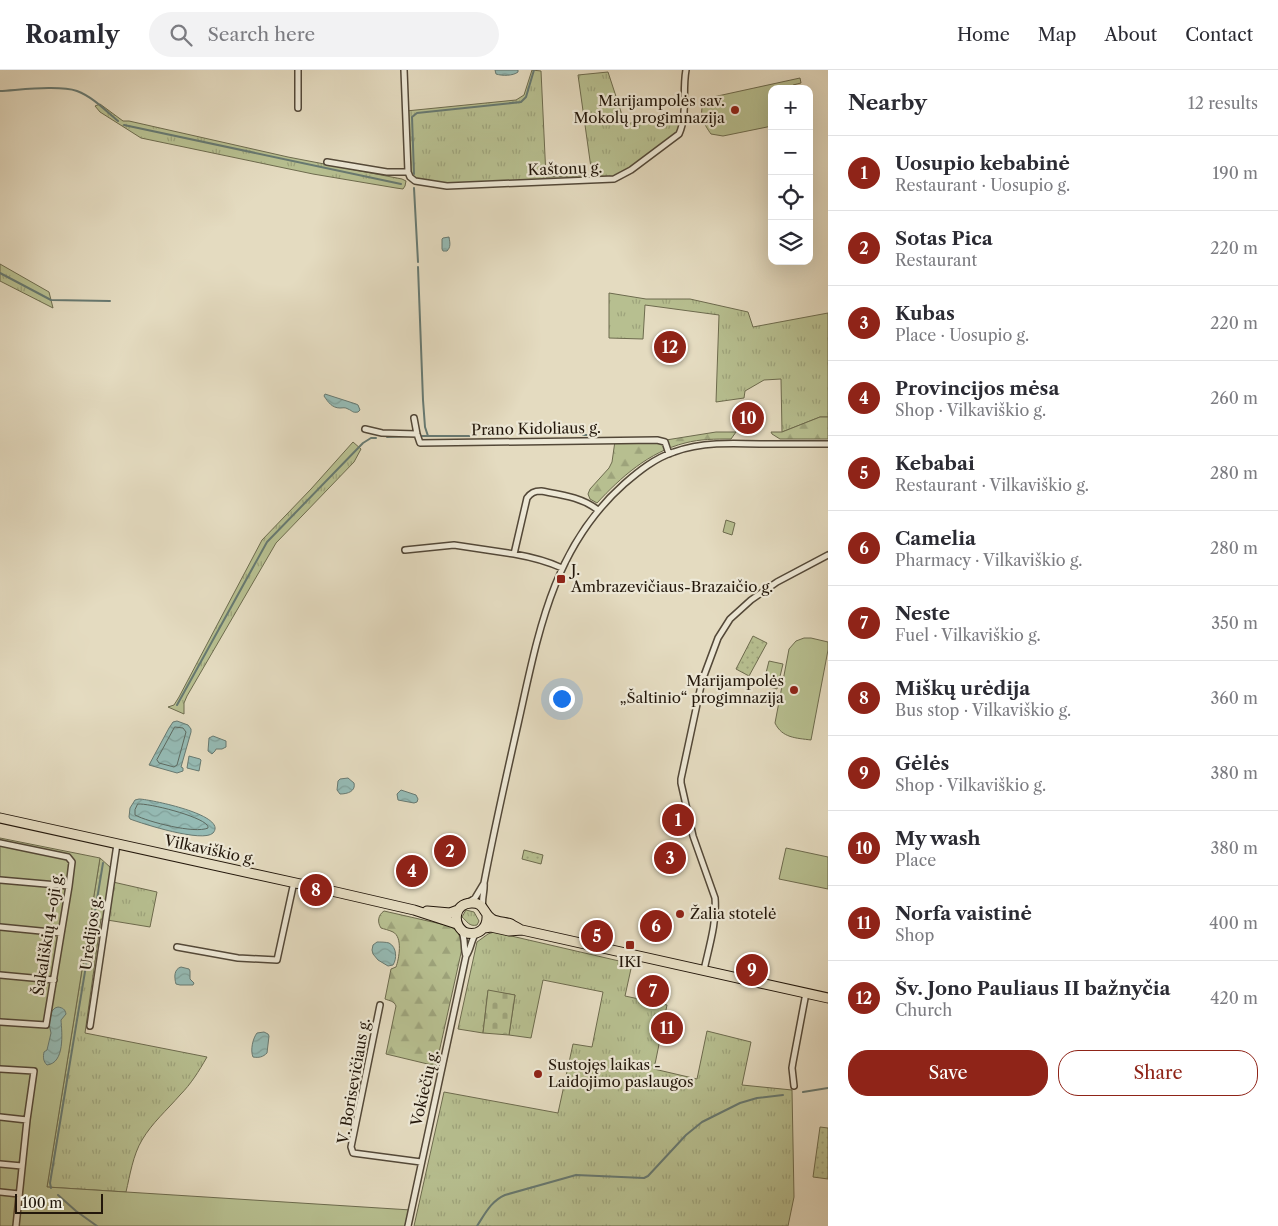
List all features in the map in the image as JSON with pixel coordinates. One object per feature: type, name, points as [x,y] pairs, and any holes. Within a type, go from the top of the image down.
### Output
[{"type":"highway","name":"Vilkaviškio g.","points":[[0,818],[414,910],[459,927],[467,933],[491,927],[509,931],[522,930]]},
{"type":"highway","name":"Vilkaviškio g.","points":[[466,904],[476,903],[491,918],[522,930],[828,998]]},
{"type":"highway","points":[[459,927],[456,917],[458,910],[466,904]]},
{"type":"highway","name":"Vilkaviškio g.","points":[[414,910],[450,912],[458,910]]},
{"type":"highway","points":[[480,930],[487,919],[485,911]]},
{"type":"street","points":[[298,70],[298,108]]},
{"type":"street","points":[[327,162],[387,172],[408,172],[404,70]]},
{"type":"street","name":"Kaštonų g.","points":[[408,172],[415,181],[447,186],[614,180],[631,170],[679,134],[685,113],[684,81],[686,70]]},
{"type":"street","points":[[365,428],[382,433],[417,434],[414,418]]},
{"type":"street","name":"Prano Kidoliaus g.","points":[[417,434],[420,443],[657,440],[665,442],[669,454]]},
{"type":"street","points":[[485,911],[482,904],[485,892],[484,883],[500,802],[536,644],[546,609],[562,568],[575,544],[598,510],[613,493],[634,475],[669,454],[712,444],[828,444]]},
{"type":"street","points":[[514,554],[527,498],[531,493],[541,491],[581,500],[588,502],[598,510]]},
{"type":"street","points":[[405,550],[454,545],[514,554],[551,562],[562,568]]},
{"type":"street","points":[[704,970],[716,905],[692,836],[681,778],[702,681],[718,638],[730,619],[751,600],[777,582],[828,555]]},
{"type":"street","name":"Šakališkių 4-oji g.","points":[[0,843],[68,857],[72,862],[46,1025],[0,1022]]},
{"type":"street","name":"Urėdijos g.","points":[[90,1026],[117,844]]},
{"type":"street","points":[[0,880],[69,886]]},
{"type":"street","points":[[177,947],[238,958],[277,960],[294,882]]},
{"type":"street","points":[[466,904],[475,898],[484,883]]},
{"type":"street","points":[[0,927],[61,933]]},
{"type":"street","name":"Vokiečių g.","points":[[459,927],[465,938],[464,950],[466,956]]},
{"type":"street","name":"Vokiečių g.","points":[[408,1226],[466,956],[472,939],[480,930]]},
{"type":"street","points":[[0,975],[54,980]]},
{"type":"street","points":[[794,1086],[792,1075],[793,1062],[806,993]]},
{"type":"street","name":"V. Borisevičiaus g.","points":[[380,1006],[352,1146],[353,1153],[421,1162]]},
{"type":"street","points":[[0,1069],[34,1071],[16,1226]]},
{"type":"street","points":[[0,1117],[27,1120]]},
{"type":"street","points":[[0,1164],[22,1166]]},
{"type":"street","points":[[0,1192],[19,1194]]},
{"type":"green space","points":[[532,70],[541,71],[546,177],[592,175],[578,75],[608,72],[625,124],[685,113],[679,134],[614,179],[447,186],[415,181],[410,177],[406,111],[516,100],[524,95]]},
{"type":"green space","points":[[800,78],[801,83],[793,85],[768,85],[768,127],[723,136],[711,134],[704,123],[703,106],[707,100],[713,97]]},
{"type":"green space","points":[[100,104],[123,121],[288,157],[402,179],[406,181],[405,186],[403,189],[313,174],[141,138],[100,112],[95,106]]},
{"type":"green space","points":[[0,264],[49,292],[53,308],[0,281]]},
{"type":"green space","points":[[609,293],[646,299],[690,299],[748,312],[753,327],[828,313],[828,417],[820,417],[782,432],[781,379],[764,380],[745,391],[744,398],[716,402],[719,315],[645,305],[643,339],[609,338]]},
{"type":"green space","points":[[820,417],[828,417],[828,439],[780,439],[771,432],[782,432]]},
{"type":"green space","points":[[716,432],[736,432],[731,439],[708,439],[672,447],[636,467],[597,503],[590,499],[588,494],[590,489],[612,462],[615,441],[666,440]]},
{"type":"green space","points":[[353,442],[361,449],[354,462],[276,543],[187,696],[184,703],[184,714],[168,707],[174,705],[179,697],[262,540]]},
{"type":"green space","points":[[726,520],[735,523],[732,535],[723,532]]},
{"type":"green space","points":[[753,636],[767,643],[749,676],[736,669]]},
{"type":"green space","points":[[804,638],[828,642],[811,740],[795,738],[781,732],[775,723],[789,649],[796,641]]},
{"type":"green space","points":[[769,661],[783,664],[777,689],[763,685]]},
{"type":"green space","points":[[0,838],[100,858],[47,1187],[411,1210],[408,1226],[0,1226]]},
{"type":"green space","points":[[786,848],[828,857],[828,889],[779,879]]},
{"type":"green space","points":[[524,850],[543,855],[541,864],[522,859]]},
{"type":"green space","points":[[100,858],[110,867],[113,882],[157,892],[150,927],[101,919],[85,1033],[207,1057],[188,1086],[155,1122],[142,1140],[134,1159],[126,1192],[47,1187]]},
{"type":"green space","points":[[466,910],[474,912],[479,921],[477,925],[470,924],[462,917]]},
{"type":"green space","points":[[384,911],[450,926],[462,941],[463,944],[436,1066],[386,1054],[396,1006],[393,1002],[385,999],[391,969],[396,967],[398,959],[399,943],[396,935],[380,926],[379,917]]},
{"type":"green space","points":[[494,932],[632,964],[625,996],[667,1005],[654,1069],[697,1079],[707,1031],[751,1042],[742,1085],[792,1090],[794,1197],[788,1226],[414,1226],[444,1092],[558,1113],[573,1044],[592,1047],[603,992],[543,980],[531,1038],[509,1035],[515,995],[488,991],[483,1033],[458,1029],[477,942]]},
{"type":"green space","points":[[488,990],[515,995],[509,1035],[483,1033]]},
{"type":"green space","points":[[820,1127],[828,1128],[828,1179],[813,1177]]},
{"type":"water","points":[[495,70],[518,70],[518,72],[510,75],[501,75],[496,74]]},
{"type":"water","points":[[449,237],[449,248],[447,251],[443,251],[442,239]]},
{"type":"water","points":[[325,394],[356,404],[360,410],[355,412],[346,408],[335,407],[330,404],[324,396]]},
{"type":"water","points":[[177,721],[188,725],[191,729],[181,767],[183,771],[177,773],[149,765],[169,728],[173,722]]},
{"type":"water","points":[[213,736],[226,741],[226,747],[216,749],[212,754],[208,751],[209,738]]},
{"type":"water","points":[[189,756],[201,760],[199,771],[187,768]]},
{"type":"water","points":[[348,778],[354,783],[353,790],[340,794],[337,790],[338,781]]},
{"type":"water","points":[[401,790],[416,795],[417,802],[398,800],[397,794]]},
{"type":"water","points":[[139,799],[171,805],[199,814],[215,826],[213,833],[198,836],[186,834],[130,819],[130,808],[135,800]]},
{"type":"water","points":[[377,942],[389,943],[394,947],[396,956],[393,965],[388,966],[378,960],[373,954],[373,945]]},
{"type":"water","points":[[181,967],[189,969],[193,985],[176,984],[175,974]]},
{"type":"water","points":[[58,1007],[64,1009],[66,1014],[61,1020],[60,1053],[53,1063],[47,1065],[43,1056],[47,1050],[51,1033],[49,1024],[52,1011]]},
{"type":"water","points":[[264,1032],[269,1036],[267,1053],[261,1057],[253,1057],[254,1038],[257,1033]]},
{"type":"water","points":[[25,1201],[40,1201],[40,1206],[37,1208],[27,1206]]},
{"type":"waterway","points":[[414,174],[412,117],[417,113],[521,102],[526,97],[534,70]]},
{"type":"waterway","points":[[0,91],[50,88],[77,91],[94,100],[118,121]]},
{"type":"waterway","points":[[124,125],[401,184]]},
{"type":"waterway","points":[[414,188],[418,262]]},
{"type":"waterway","points":[[418,267],[423,400],[425,427],[428,436]]},
{"type":"waterway","points":[[0,273],[51,300],[110,301]]},
{"type":"waterway","points":[[583,435],[598,435]]},
{"type":"waterway","points":[[387,437],[410,436]]},
{"type":"waterway","points":[[422,436],[474,436]]},
{"type":"waterway","points":[[177,705],[267,542],[363,443],[371,438],[376,438]]},
{"type":"waterway","points":[[51,1188],[50,1183],[103,863]]},
{"type":"waterway","points":[[803,1092],[828,1088]]},
{"type":"waterway","points":[[477,1226],[492,1204],[505,1195],[576,1175],[644,1178],[686,1135],[702,1122],[740,1103],[757,1098],[783,1095]]},
{"type":"waterway","points":[[58,1195],[97,1226]]},
{"type":"place","name":"Marijampolės sav. Mokolų progimnazija","points":[[735,110]]},
{"type":"place","name":"Šv. Jono Pauliaus II bažnyčia","points":[[670,347]]},
{"type":"place","name":"My wash","points":[[748,418]]},
{"type":"place","name":"J. Ambrazevičiaus-Brazaičio g.","points":[[561,579]]},
{"type":"place","name":"Marijampolės „Šaltinio“ progimnazija","points":[[794,690]]},
{"type":"place","name":"Uosupio kebabinė","points":[[678,820]]},
{"type":"place","name":"Sotas Pica","points":[[450,851]]},
{"type":"place","name":"Kubas","points":[[670,858]]},
{"type":"place","name":"Provincijos mėsa","points":[[412,871]]},
{"type":"place","name":"Miškų urėdija","points":[[316,890]]},
{"type":"place","name":"Žalia stotelė","points":[[680,914]]},
{"type":"place","name":"Camelia","points":[[656,926]]},
{"type":"place","name":"Kebabai","points":[[597,936]]},
{"type":"place","name":"IKI","points":[[630,945]]},
{"type":"place","name":"Gėlės","points":[[752,970]]},
{"type":"place","name":"Neste","points":[[653,991]]},
{"type":"place","name":"Norfa vaistinė","points":[[667,1028]]},
{"type":"place","name":"Sustojęs laikas - Laidojimo paslaugos","points":[[538,1074]]}]
